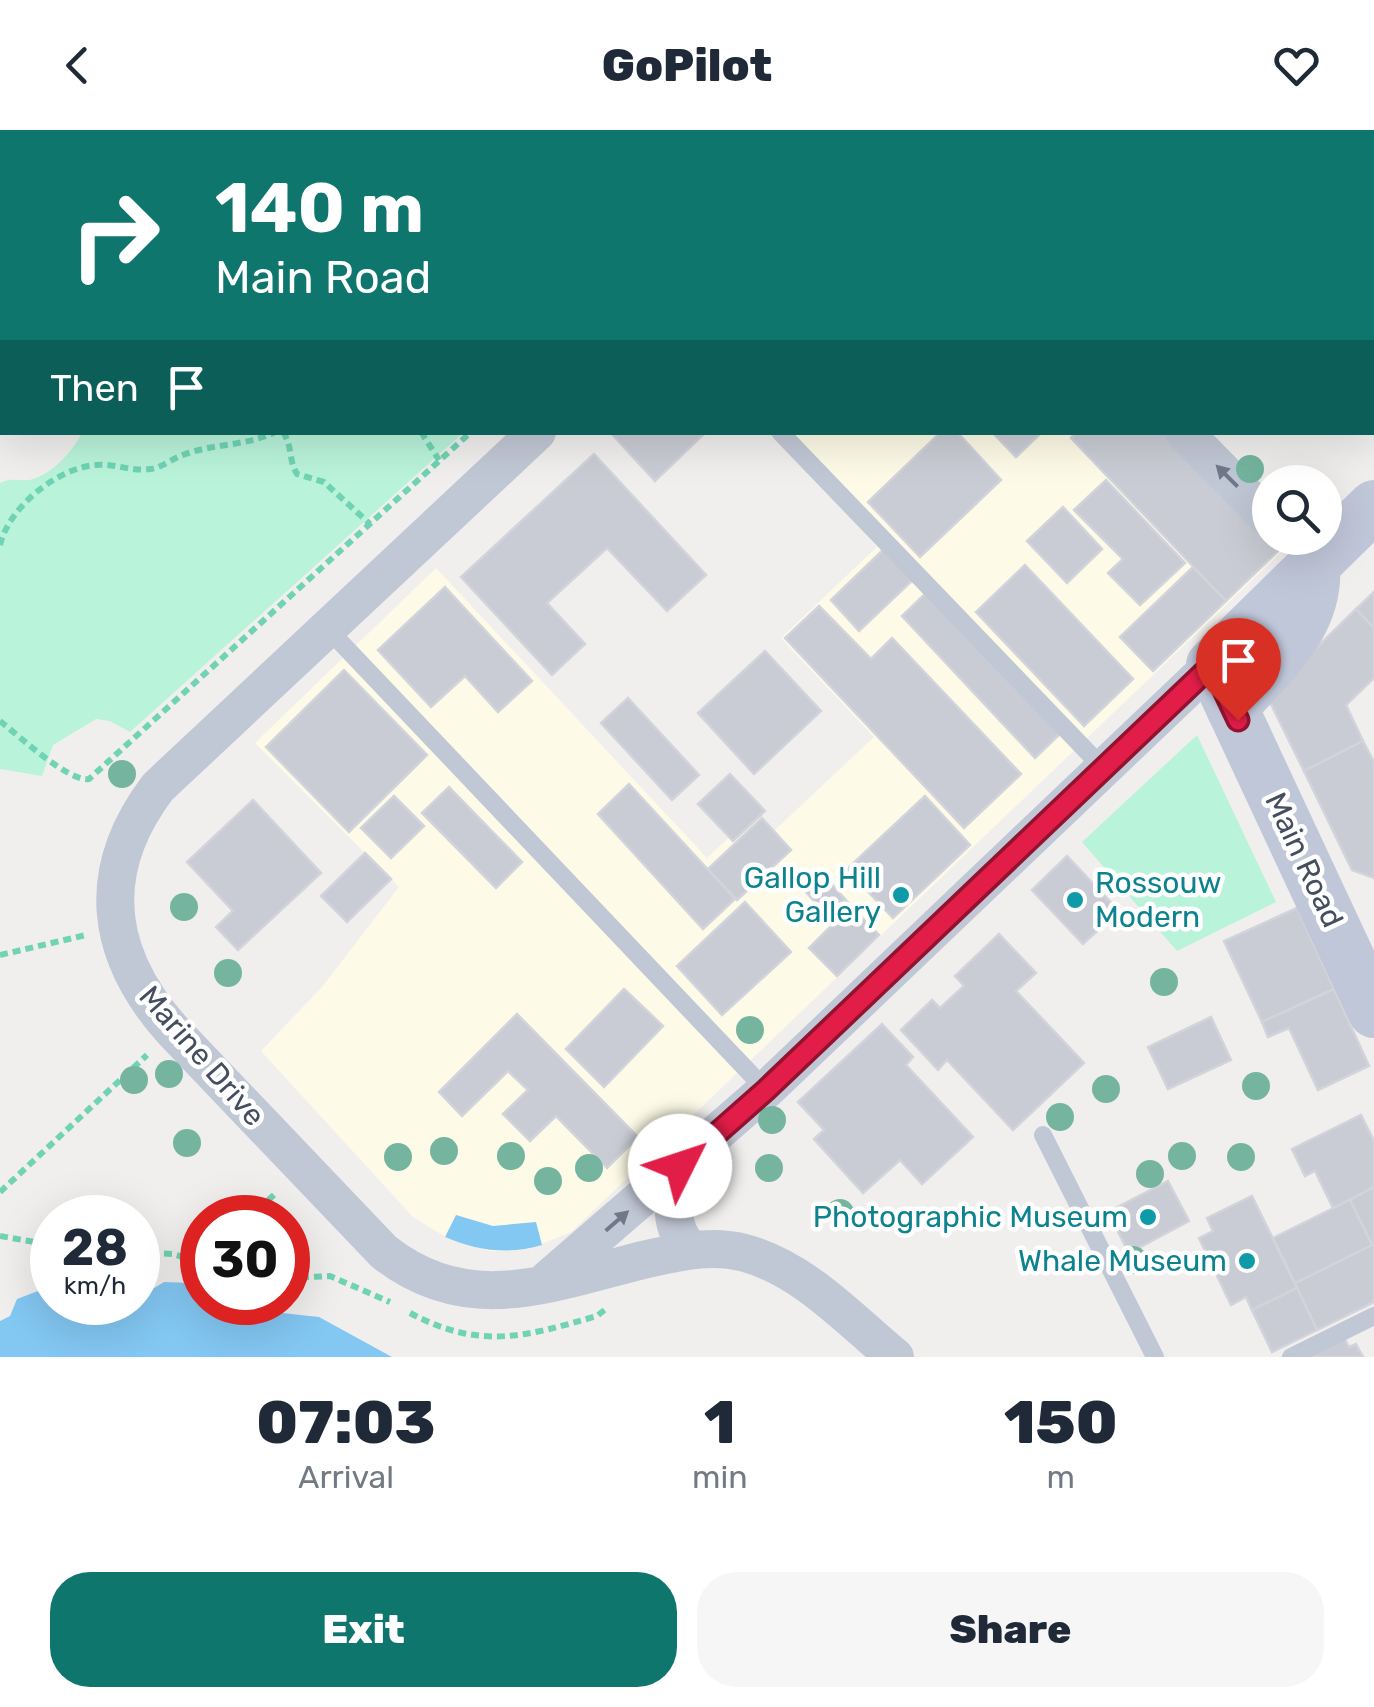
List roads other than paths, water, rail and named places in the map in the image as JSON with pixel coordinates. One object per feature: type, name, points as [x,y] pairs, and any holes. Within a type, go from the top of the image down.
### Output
[{"type":"main road","points":[[1342,526],[1374,506]]},
{"type":"main road","points":[[1222,686],[1296,636],[1310,610],[1316,586],[1303,555]]},
{"type":"main road","name":"Main Road","points":[[1222,686],[1360,946],[1374,1012]]},
{"type":"street","name":"Marine Drive","points":[[534,435],[213,733],[141,809],[119,859],[115,886],[116,928],[128,967],[142,993],[174,1032],[398,1263],[430,1280],[465,1290],[506,1292],[690,1249],[740,1252],[786,1269],[895,1357]]},
{"type":"street","points":[[1187,435],[1252,502]]},
{"type":"street","points":[[542,1284],[766,1090],[1104,769],[1222,686]]},
{"type":"street","points":[[680,1166],[672,1211],[674,1226],[690,1249]]},
{"type":"lane","points":[[783,435],[1104,769]]},
{"type":"lane","points":[[327,628],[766,1090]]},
{"type":"lane","points":[[1043,1136],[1155,1357]]},
{"type":"lane","points":[[1291,1357],[1374,1316]]},
{"type":"water","points":[[456,1215],[493,1226],[536,1222],[542,1245],[505,1251],[457,1242],[445,1237]]},
{"type":"water","points":[[180,1283],[180,1325],[310,1325],[310,1316],[319,1317],[392,1357],[0,1357],[0,1321],[10,1316],[17,1299],[30,1294],[30,1325],[160,1325],[160,1284]]},
{"type":"place","name":"Gallop Hill Gallery","points":[[901,895]]},
{"type":"place","name":"Rossouw Modern","points":[[1075,900]]},
{"type":"place","name":"Photographic Museum","points":[[1148,1217]]},
{"type":"place","name":"Whale Museum","points":[[1247,1261]]}]
